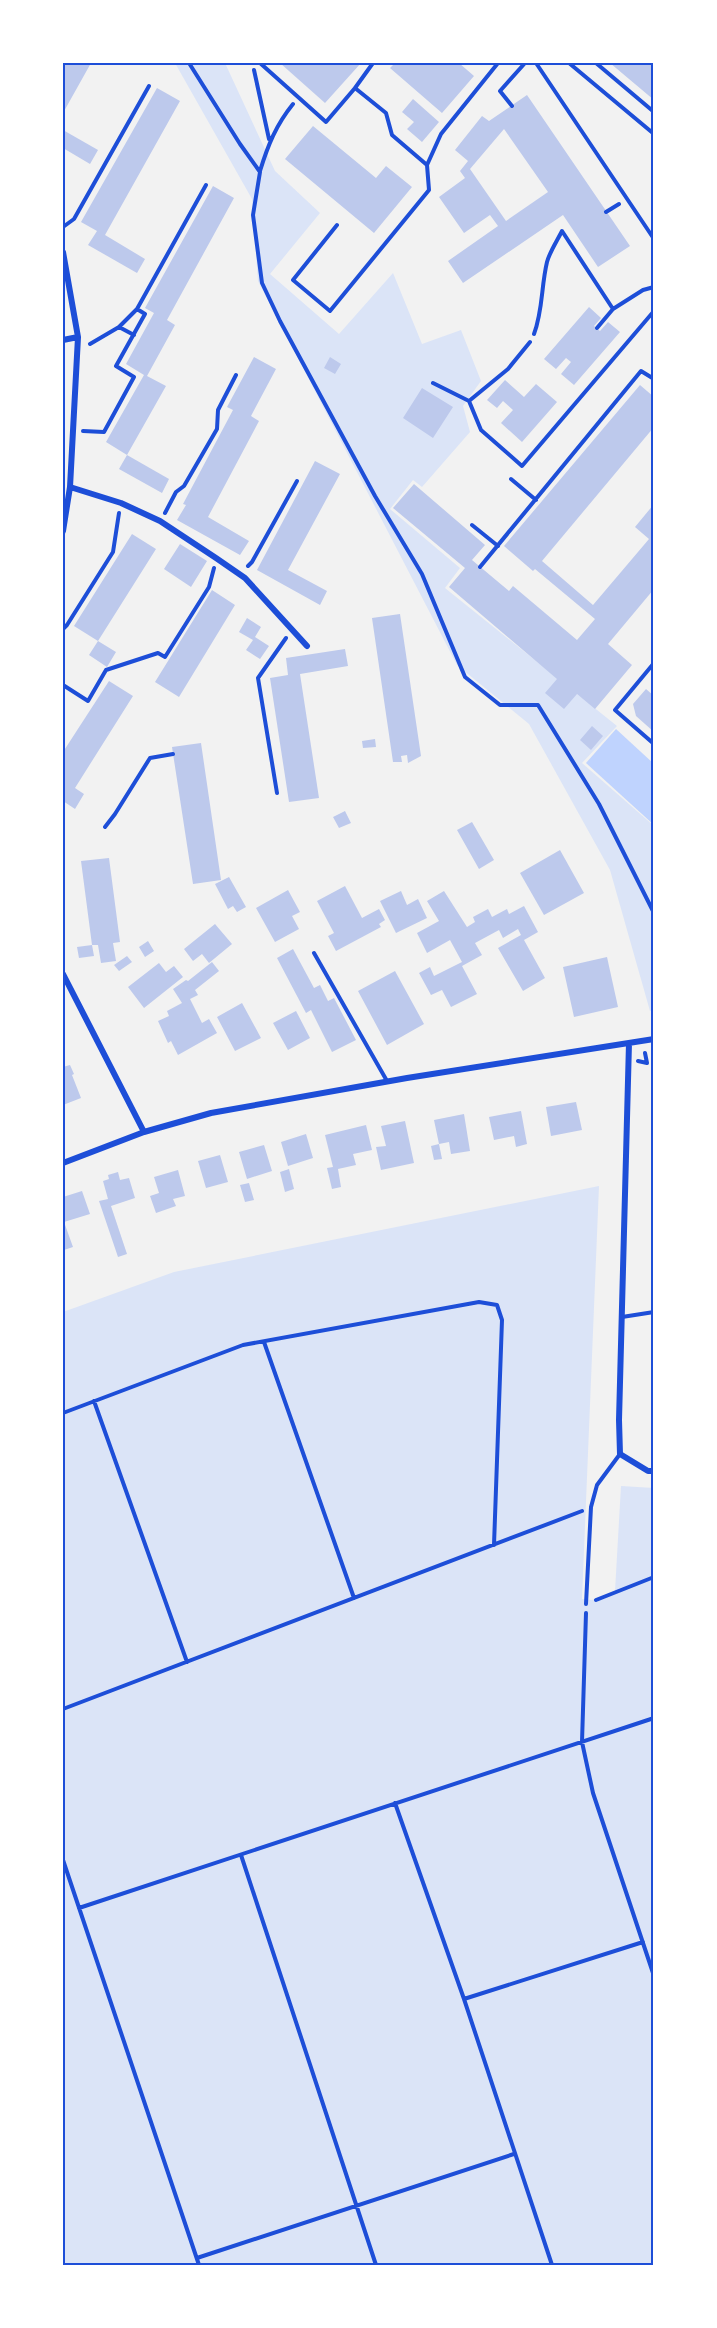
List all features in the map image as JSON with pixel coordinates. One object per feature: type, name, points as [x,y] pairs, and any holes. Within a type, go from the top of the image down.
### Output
[{"type":"street","points":[[63,252],[78,337],[73,431],[63,531]]},
{"type":"street","points":[[63,340],[78,337]]},
{"type":"street","points":[[68,483],[160,520],[216,558],[239,574],[307,646]]},
{"type":"street","points":[[63,975],[144,1132]]},
{"type":"street","points":[[63,1163],[144,1132],[222,1111],[387,1081],[654,1039]]},
{"type":"street","points":[[629,1043],[619,1420],[621,1454],[648,1472],[654,1471]]},
{"type":"lane","points":[[260,63],[326,122],[373,63]]},
{"type":"lane","points":[[337,225],[293,280],[330,311],[429,190],[427,165],[441,134],[498,63]]},
{"type":"lane","points":[[536,63],[654,239]]},
{"type":"lane","points":[[596,63],[654,112]]},
{"type":"lane","points":[[355,88],[386,113],[392,135],[427,165]]},
{"type":"lane","points":[[433,383],[469,401],[481,430],[522,466],[654,311]]},
{"type":"lane","points":[[469,401],[508,369],[531,342]]},
{"type":"lane","points":[[654,663],[615,710],[654,744]]},
{"type":"lane","points":[[314,953],[387,1081]]},
{"type":"lane","points":[[622,1317],[654,1312]]},
{"type":"lane","points":[[586,1604],[591,1507],[597,1485],[621,1454]]},
{"type":"path","points":[[189,63],[260,172]]},
{"type":"path","points":[[252,63],[269,140]]},
{"type":"path","points":[[512,106],[500,92],[525,63]]},
{"type":"path","points":[[569,63],[654,134]]},
{"type":"path","points":[[594,84],[599,79]]},
{"type":"path","points":[[63,228],[74,219],[149,86]]},
{"type":"path","points":[[298,98],[280,120],[269,140],[260,172],[254,215],[262,283],[280,321],[375,496],[422,574],[465,677],[500,705],[538,705],[599,804],[654,913]]},
{"type":"path","points":[[77,345],[88,345],[119,327],[137,309],[206,185]]},
{"type":"path","points":[[531,342],[541,316],[548,259],[562,231],[613,309]]},
{"type":"path","points":[[597,328],[613,309],[644,290],[654,287]]},
{"type":"path","points":[[73,431],[104,432],[134,377],[116,366],[145,314],[137,309]]},
{"type":"path","points":[[119,327],[134,335]]},
{"type":"path","points":[[480,567],[641,371],[654,379]]},
{"type":"path","points":[[160,520],[176,492],[184,486],[217,429],[218,410],[236,375]]},
{"type":"path","points":[[511,479],[536,500]]},
{"type":"path","points":[[239,574],[252,562],[297,481]]},
{"type":"path","points":[[63,629],[114,552],[121,503]]},
{"type":"path","points":[[472,525],[498,546]]},
{"type":"path","points":[[63,685],[88,701],[106,670],[158,653],[165,657],[208,587],[216,558]]},
{"type":"path","points":[[277,794],[258,678],[291,630]]},
{"type":"path","points":[[105,827],[150,758],[173,754]]},
{"type":"path","points":[[63,1413],[243,1345],[479,1302],[497,1305],[502,1320],[494,1545]]},
{"type":"path","points":[[264,1342],[354,1598]]},
{"type":"path","points":[[94,1401],[187,1662]]},
{"type":"path","points":[[63,1709],[591,1507]]},
{"type":"path","points":[[654,1577],[586,1604],[582,1742],[593,1793],[654,1976]]},
{"type":"path","points":[[79,1908],[654,1718]]},
{"type":"path","points":[[395,1803],[464,1999],[552,2265]]},
{"type":"path","points":[[241,1855],[376,2265]]},
{"type":"path","points":[[63,1860],[199,2265]]},
{"type":"path","points":[[464,1999],[643,1942]]},
{"type":"path","points":[[197,2258],[514,2154]]},
{"type":"shaded area","points":[[175,63],[225,63],[275,171],[320,213],[270,274],[339,334],[393,273],[422,344],[461,330],[481,381],[463,406],[470,432],[422,487],[413,480],[390,509],[460,568],[445,588],[617,726],[582,763],[654,826],[654,1010],[650,1011],[610,870],[529,724],[457,665],[258,281],[252,199]]},
{"type":"shaded area","points":[[599,1186],[582,1599],[592,1600],[615,1591],[621,1486],[654,1488],[654,2265],[63,2265],[63,1312],[174,1272]]},
{"type":"water","points":[[616,729],[654,764],[654,825],[586,763]]},
{"type":"building","points":[[63,63],[91,63],[63,113]]},
{"type":"building","points":[[280,63],[361,63],[325,103]]},
{"type":"building","points":[[395,63],[459,63],[474,76],[442,113],[390,68]]},
{"type":"building","points":[[610,63],[654,63],[654,100]]},
{"type":"building","points":[[157,88],[180,101],[105,235],[145,259],[137,273],[88,245],[97,231],[81,222]]},
{"type":"building","points":[[527,95],[630,246],[598,267],[563,215],[463,283],[448,261],[498,226],[490,215],[464,233],[439,197],[465,178],[460,171],[468,161],[455,150],[482,116],[489,121]],"holes":[[[504,129],[548,192],[506,221],[470,169]]]},
{"type":"building","points":[[413,99],[439,122],[422,142],[407,129],[414,122],[402,112]]},
{"type":"building","points":[[313,126],[376,178],[386,166],[412,187],[374,233],[285,159]]},
{"type":"building","points":[[63,130],[98,150],[90,164],[63,148]]},
{"type":"building","points":[[213,186],[234,198],[167,320],[175,325],[147,376],[166,386],[127,455],[106,442],[144,375],[126,364],[154,313],[145,308]]},
{"type":"building","points":[[589,307],[601,318],[594,326],[600,331],[608,322],[620,332],[574,385],[561,374],[571,362],[566,358],[556,369],[544,359]]},
{"type":"building","points":[[254,357],[276,369],[251,416],[259,421],[208,517],[249,541],[240,555],[177,520],[186,505],[183,504],[233,410],[227,407]]},
{"type":"building","points":[[330,357],[341,364],[335,374],[324,368]]},
{"type":"building","points":[[505,380],[524,397],[536,384],[557,402],[522,442],[501,423],[513,410],[503,401],[497,408],[487,400]]},
{"type":"building","points":[[640,385],[654,397],[654,427],[542,561],[593,605],[649,539],[635,527],[654,504],[654,589],[608,644],[632,665],[595,709],[577,694],[564,709],[545,693],[557,679],[449,587],[465,568],[393,508],[414,484],[485,545],[472,560],[509,591],[513,586],[577,640],[595,619],[504,546]]},
{"type":"building","points":[[422,388],[453,407],[433,438],[403,418]]},
{"type":"building","points":[[127,455],[169,479],[162,493],[119,469]]},
{"type":"building","points":[[315,461],[340,474],[288,570],[327,591],[320,605],[257,570]]},
{"type":"building","points":[[132,534],[156,549],[98,641],[74,626]]},
{"type":"building","points":[[180,544],[207,561],[191,587],[164,569]]},
{"type":"building","points":[[212,590],[235,605],[179,697],[155,682]]},
{"type":"building","points":[[400,614],[421,756],[408,763],[407,755],[401,756],[402,762],[393,762],[372,618]]},
{"type":"building","points":[[247,618],[261,627],[255,637],[269,646],[260,659],[246,650],[253,640],[239,632]]},
{"type":"building","points":[[98,641],[116,652],[107,667],[89,655]]},
{"type":"building","points":[[345,649],[348,666],[300,674],[319,798],[289,802],[270,678],[288,675],[286,658]]},
{"type":"building","points":[[109,681],[133,696],[75,788],[84,794],[75,809],[63,801],[63,752]]},
{"type":"building","points":[[646,689],[654,696],[654,732],[636,716],[633,704]]},
{"type":"building","points":[[592,726],[603,736],[591,750],[580,740]]},
{"type":"building","points":[[375,739],[376,747],[363,748],[362,741]]},
{"type":"building","points":[[201,743],[221,880],[193,884],[172,747]]},
{"type":"building","points":[[345,811],[351,823],[339,828],[333,817]]},
{"type":"building","points":[[472,822],[494,860],[479,869],[457,830]]},
{"type":"building","points":[[560,850],[584,893],[544,915],[520,873]]},
{"type":"building","points":[[109,858],[120,942],[113,943],[116,961],[101,963],[98,945],[92,945],[81,861]]},
{"type":"building","points":[[229,877],[246,907],[237,912],[233,906],[228,909],[215,884]]},
{"type":"building","points":[[345,886],[362,918],[379,909],[385,920],[379,924],[381,927],[336,951],[328,936],[334,933],[317,901]]},
{"type":"building","points":[[288,890],[300,912],[292,916],[299,929],[275,942],[256,908]]},
{"type":"building","points":[[401,891],[407,905],[418,899],[427,918],[396,933],[380,901]]},
{"type":"building","points":[[444,891],[467,927],[475,922],[473,917],[488,909],[492,917],[507,909],[509,914],[524,906],[538,932],[524,940],[545,978],[523,991],[498,948],[521,935],[518,929],[503,938],[499,930],[475,943],[482,955],[462,966],[477,994],[451,1007],[442,990],[431,995],[419,973],[430,967],[434,976],[462,962],[450,940],[427,953],[417,933],[439,921],[427,901]]},
{"type":"building","points":[[215,924],[232,944],[209,963],[202,954],[193,961],[184,949]]},
{"type":"building","points":[[148,941],[154,951],[145,957],[139,947]]},
{"type":"building","points":[[92,945],[94,956],[79,958],[77,947]]},
{"type":"building","points":[[293,949],[314,988],[320,985],[328,1001],[334,998],[356,1040],[332,1052],[311,1010],[306,1013],[277,958]]},
{"type":"building","points":[[127,956],[132,962],[119,971],[114,965]]},
{"type":"building","points":[[607,957],[618,1007],[574,1017],[563,967]]},
{"type":"building","points":[[212,962],[219,971],[195,990],[198,995],[190,999],[202,1023],[209,1019],[217,1033],[178,1055],[171,1041],[168,1043],[158,1021],[169,1016],[167,1011],[182,1003],[173,989],[186,980],[188,981]]},
{"type":"building","points":[[159,963],[166,972],[174,966],[183,977],[144,1008],[128,987]]},
{"type":"building","points":[[395,971],[424,1024],[387,1045],[358,991]]},
{"type":"building","points":[[242,1003],[261,1038],[235,1051],[217,1017]]},
{"type":"building","points":[[296,1011],[310,1038],[288,1050],[273,1023]]},
{"type":"building","points":[[70,1065],[81,1098],[63,1105],[63,1067]]},
{"type":"building","points":[[576,1102],[582,1130],[551,1136],[546,1107]]},
{"type":"building","points":[[521,1111],[527,1144],[516,1147],[514,1136],[494,1140],[489,1117]]},
{"type":"building","points":[[464,1114],[470,1151],[451,1154],[449,1142],[439,1144],[434,1120]]},
{"type":"building","points":[[405,1121],[414,1163],[381,1170],[376,1147],[386,1146],[381,1126]]},
{"type":"building","points":[[366,1125],[372,1150],[353,1154],[356,1165],[338,1169],[341,1187],[332,1189],[327,1168],[333,1167],[325,1135]]},
{"type":"building","points":[[306,1134],[313,1158],[288,1166],[281,1142]]},
{"type":"building","points":[[439,1144],[442,1159],[434,1160],[431,1146]]},
{"type":"building","points":[[264,1145],[272,1171],[247,1179],[239,1152]]},
{"type":"building","points":[[220,1155],[228,1182],[206,1188],[198,1161]]},
{"type":"building","points":[[289,1169],[294,1189],[285,1192],[280,1172]]},
{"type":"building","points":[[178,1170],[185,1196],[173,1199],[176,1206],[156,1213],[150,1196],[159,1193],[154,1177]]},
{"type":"building","points":[[118,1172],[120,1180],[129,1178],[135,1198],[111,1206],[127,1254],[118,1257],[99,1201],[108,1199],[103,1181],[109,1179],[108,1175]]},
{"type":"building","points":[[249,1183],[254,1200],[245,1202],[240,1185]]},
{"type":"building","points":[[82,1191],[90,1214],[64,1222],[73,1247],[64,1250],[63,1197]]}]
